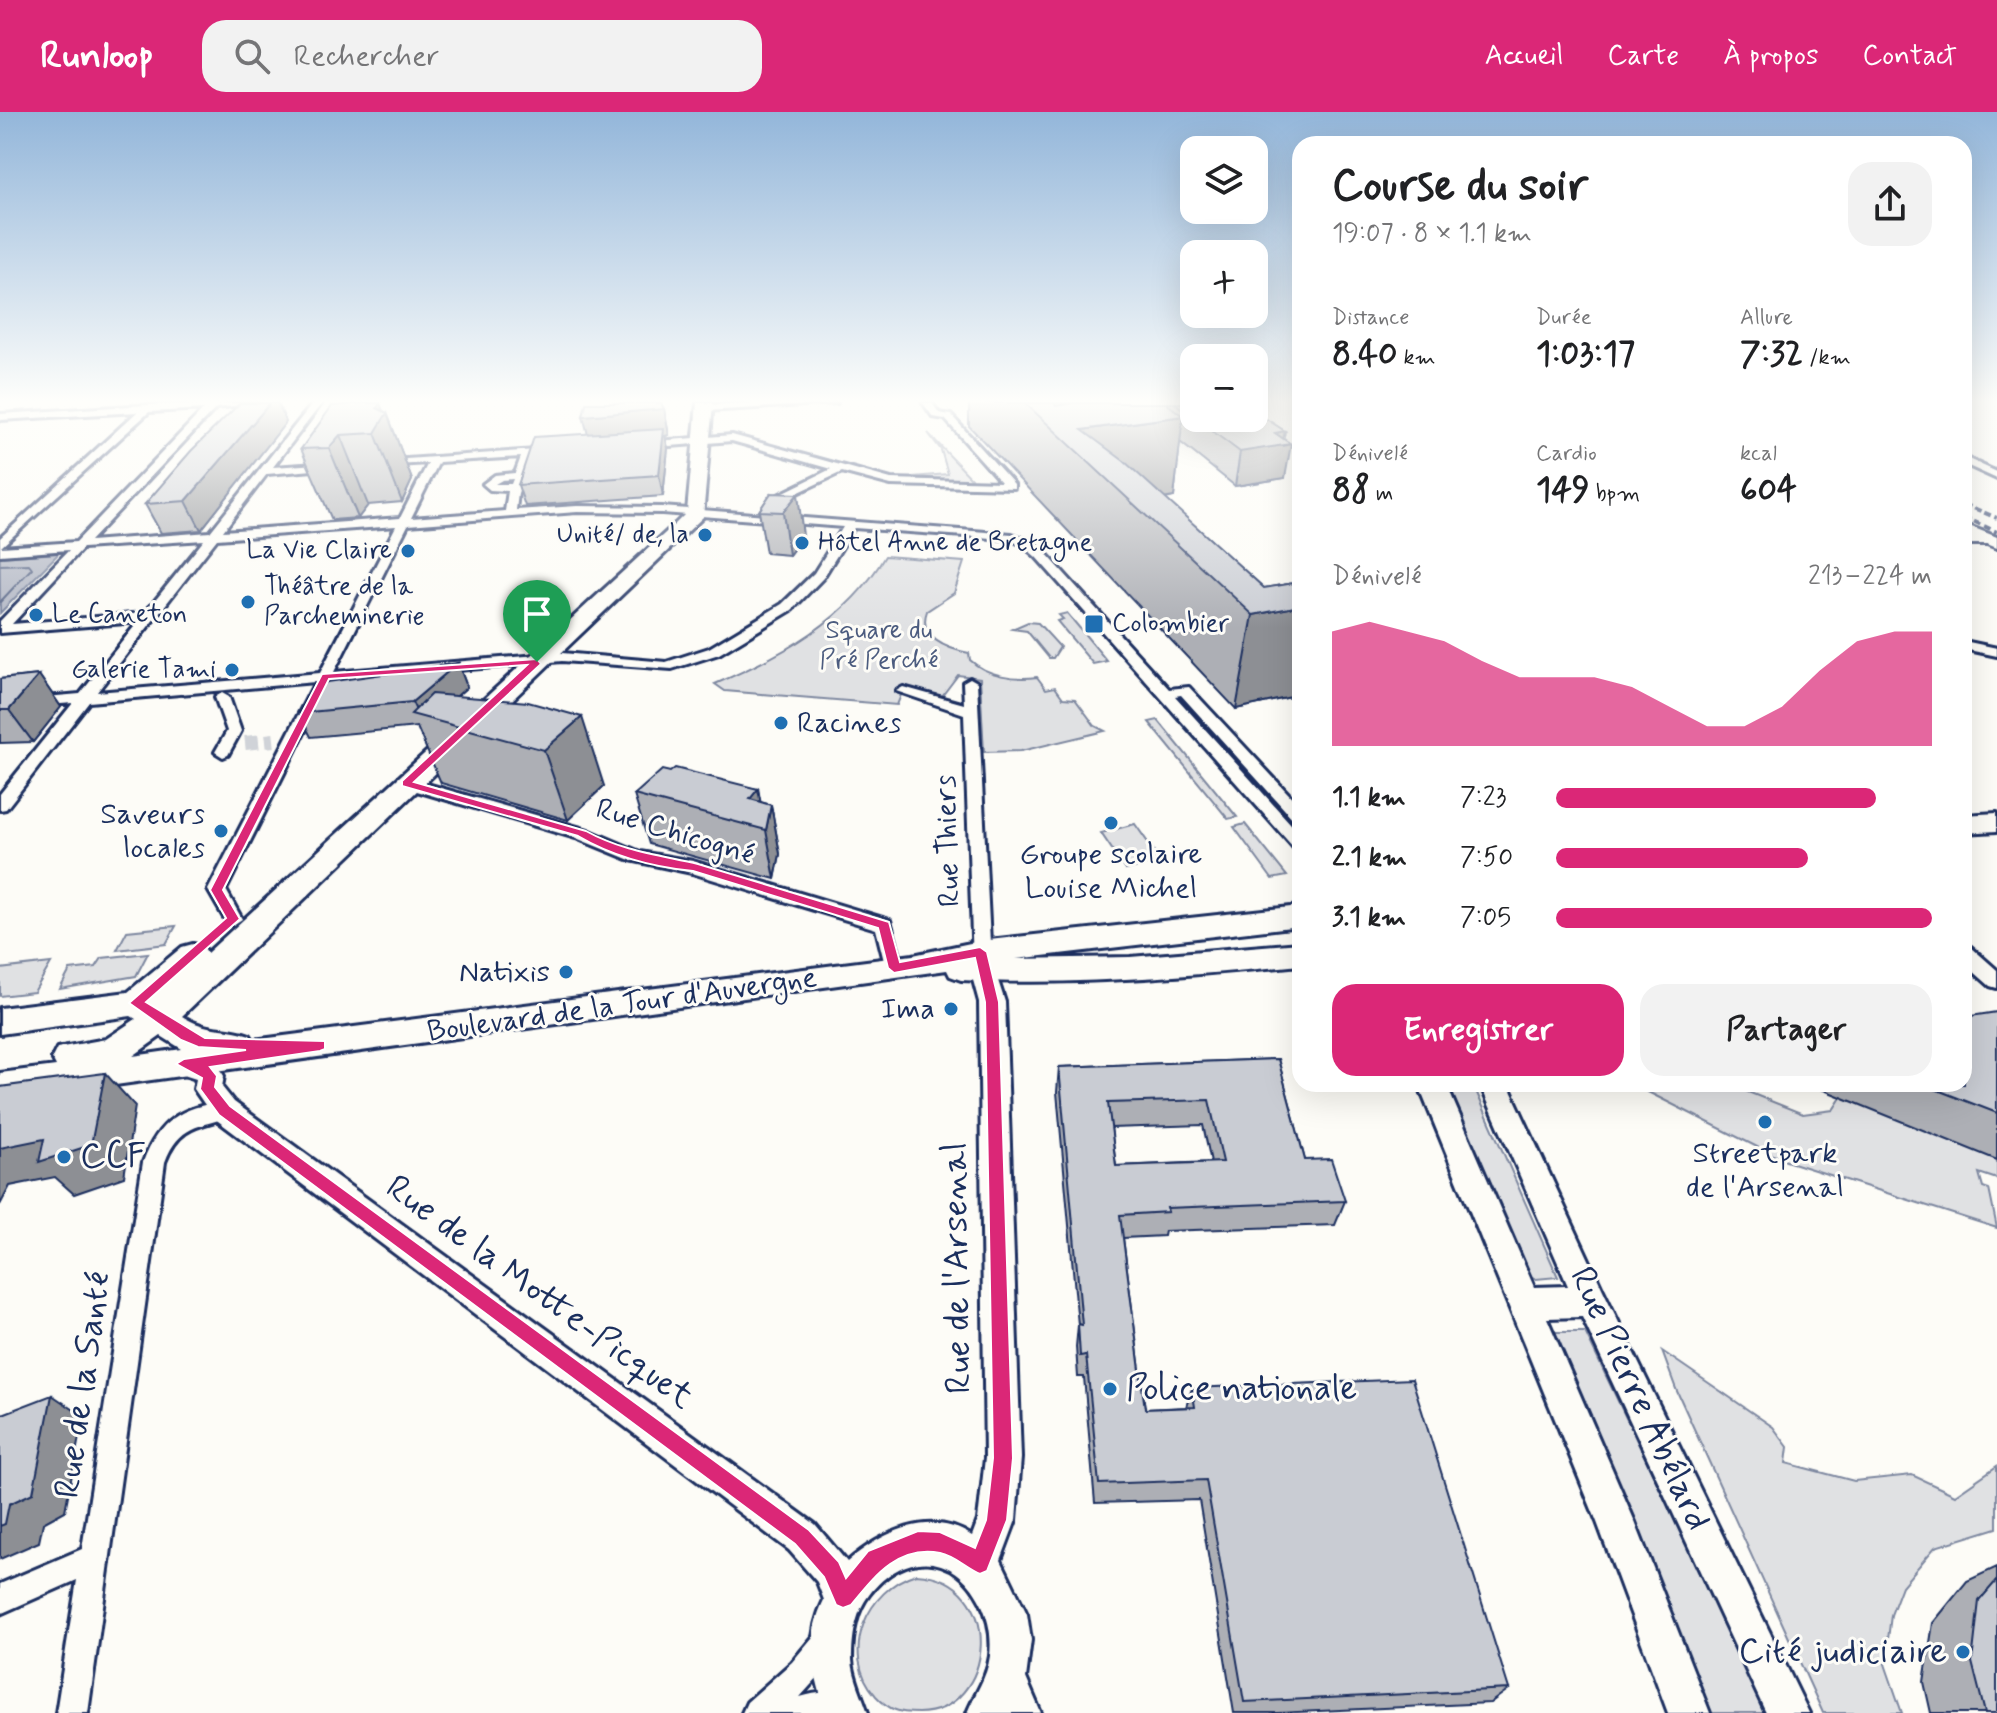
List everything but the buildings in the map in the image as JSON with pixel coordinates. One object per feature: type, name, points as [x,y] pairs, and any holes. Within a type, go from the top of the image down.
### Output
[{"type":"main road","points":[[0,1038],[57,1031],[134,1009],[406,783],[673,522],[687,512],[691,478]]},
{"type":"main road","points":[[1972,532],[1995,542]]},
{"type":"main road","points":[[0,1068],[114,1051],[134,1009],[530,661]]},
{"type":"main road","name":"Boulevard de la Tour d'Auvergne","points":[[0,1087],[909,966],[982,961],[1292,917]]},
{"type":"main road","name":"Boulevard de la Tour d'Auvergne","points":[[982,961],[1027,974],[1138,970],[1292,955]]},
{"type":"main road","points":[[0,1021],[134,1009]]},
{"type":"main road","name":"Boulevard de la Tour d'Auvergne","points":[[134,1009],[204,1043],[320,1045]]},
{"type":"street","points":[[0,544],[72,478]]},
{"type":"street","points":[[0,629],[144,478]]},
{"type":"street","points":[[0,805],[211,535],[223,527],[262,478]]},
{"type":"street","points":[[233,919],[217,890],[426,478]]},
{"type":"street","points":[[510,513],[518,478]]},
{"type":"street","points":[[780,498],[796,494],[824,478]]},
{"type":"street","points":[[876,478],[891,482],[988,488],[1011,485],[1004,478]]},
{"type":"street","points":[[0,551],[577,509],[777,514],[1012,537],[1040,554],[1292,835]]},
{"type":"street","points":[[0,705],[562,657],[658,668],[714,651],[769,619],[802,594],[819,575],[851,523]]},
{"type":"street","points":[[1972,541],[1995,542]]},
{"type":"street","points":[[0,629],[147,617]]},
{"type":"street","points":[[1972,647],[1997,652]]},
{"type":"street","name":"Rue Thiers","points":[[970,682],[982,961]]},
{"type":"street","points":[[1164,694],[1184,690],[1292,807]]},
{"type":"street","points":[[903,691],[971,711]]},
{"type":"street","points":[[222,697],[234,731],[225,748],[245,743]]},
{"type":"street","points":[[274,740],[294,738]]},
{"type":"street","name":"Rue Chicogné","points":[[406,783],[582,834],[601,845],[665,864],[693,867],[884,925],[909,966]]},
{"type":"street","points":[[1972,959],[1997,981]]},
{"type":"street","name":"Rue de l'Arsenal","points":[[980,1563],[997,1520],[1003,1458],[992,1002],[982,961]]},
{"type":"street","points":[[184,1064],[205,1071],[210,1076],[208,1089],[224,1110]]},
{"type":"street","name":"Rue Pierre Abélard","points":[[1435,1092],[1521,1303],[1616,1522],[1689,1713]]},
{"type":"street","name":"Rue Pierre Abélard","points":[[1498,1092],[1591,1301],[1788,1713]]},
{"type":"street","name":"Rue de la Santé","points":[[72,1713],[158,1148],[180,1123],[195,1115],[224,1110]]},
{"type":"street","name":"Rue de la Motte-Picquet","points":[[224,1110],[802,1537],[831,1569],[843,1598]]},
{"type":"street","points":[[1521,1303],[1591,1301]]},
{"type":"street","points":[[847,1712],[833,1676],[832,1637],[843,1598],[875,1558],[918,1542],[940,1543],[961,1550],[980,1563],[1003,1598],[1010,1624],[1011,1652],[1005,1702]]},
{"type":"street","points":[[0,1599],[94,1558]]},
{"type":"street","points":[[758,1713],[803,1673],[832,1637]]},
{"type":"street","points":[[798,1713],[822,1706],[847,1712]]},
{"type":"green space","points":[[920,478],[971,478],[969,482]]},
{"type":"green space","name":"Square du Pré Perché","points":[[885,556],[964,562],[954,593],[927,611],[926,628],[930,635],[952,649],[969,653],[970,660],[993,673],[1020,678],[1037,677],[1046,689],[1055,687],[1063,698],[1075,699],[1095,726],[1105,731],[1021,751],[984,752],[980,678],[958,675],[942,696],[903,690],[897,705],[725,691],[715,684],[811,634],[852,599]]},
{"type":"green space","points":[[1067,613],[1107,661],[1093,664],[1057,621],[1063,619],[1059,615]]},
{"type":"green space","points":[[1028,622],[1038,623],[1060,647],[1053,658],[1049,658],[1027,631],[1012,629]]},
{"type":"green space","points":[[1158,720],[1237,817],[1228,819],[1149,722]]},
{"type":"green space","points":[[1135,824],[1161,861],[1126,870],[1101,833]]},
{"type":"green space","points":[[1245,824],[1287,876],[1272,879],[1234,827]]},
{"type":"green space","points":[[176,926],[166,944],[117,950],[127,931]]},
{"type":"green space","points":[[148,953],[136,976],[60,989],[70,970],[96,967],[102,958]]},
{"type":"green space","points":[[51,963],[34,992],[0,996],[0,969]]},
{"type":"green space","points":[[1450,1092],[1477,1092],[1558,1277],[1536,1279],[1527,1274]]},
{"type":"green space","name":"Streetpark de l'Arsenal","points":[[1648,1092],[1748,1092],[1803,1114],[1833,1110],[1842,1096],[1997,1159],[1997,1179],[1979,1173],[1983,1187],[1989,1189],[1997,1228],[1783,1160]]},
{"type":"green space","points":[[1552,1332],[1585,1332],[1767,1713],[1709,1713],[1644,1541]]},
{"type":"green space","points":[[1662,1351],[1773,1427],[1788,1447],[1786,1463],[1854,1481],[1912,1475],[1955,1495],[1997,1466],[1997,1528],[1935,1547],[1902,1586],[1891,1615],[1885,1664],[1902,1713],[1823,1713],[1676,1389]]},
{"type":"green space","points":[[916,1574],[946,1581],[966,1598],[978,1620],[981,1645],[976,1670],[964,1692],[944,1707],[918,1713],[895,1710],[885,1705],[865,1679],[859,1661],[863,1624],[872,1608],[884,1593]]},
{"type":"water","points":[[59,553],[0,613],[0,557]]},
{"type":"tunnel","points":[[245,743],[274,740]]},
{"type":"railway","points":[[1972,507],[1997,518]]},
{"type":"railway","points":[[1972,521],[1997,532]]},
{"type":"place","name":"Unité/ de, la","points":[[705,535]]},
{"type":"place","name":"Hôtel Anne de Bretagne","points":[[802,543]]},
{"type":"place","name":"La Vie Claire","points":[[408,551]]},
{"type":"place","name":"Théâtre de la Parcheminerie","points":[[248,602]]},
{"type":"place","name":"Le Caneton","points":[[36,615]]},
{"type":"place","name":"Colombier","points":[[1094,624]]},
{"type":"place","name":"Galerie Tami","points":[[232,670]]},
{"type":"place","name":"Racines","points":[[781,723]]},
{"type":"place","name":"Groupe scolaire Louise Michel","points":[[1111,823]]},
{"type":"place","name":"Saveurs locales","points":[[221,831]]},
{"type":"place","name":"Natixis","points":[[566,972]]},
{"type":"place","name":"Ima","points":[[951,1009]]},
{"type":"place","name":"Streetpark de l'Arsenal","points":[[1765,1122]]},
{"type":"place","name":"CCF","points":[[64,1157]]},
{"type":"place","name":"Police nationale","points":[[1110,1389]]},
{"type":"place","name":"Cité judiciaire","points":[[1963,1652]]},
{"type":"route","points":[[523,660],[537,662],[406,783],[582,834],[601,845],[665,864],[693,867],[884,925],[894,968],[980,952],[992,1002],[1003,1458],[997,1520],[980,1563],[961,1550],[940,1543],[918,1542],[896,1547],[875,1558],[843,1598],[831,1569],[802,1537],[224,1110],[208,1089],[210,1076],[205,1071],[184,1064],[320,1045],[195,1041],[136,1003],[233,919],[217,890],[326,676],[523,660]]}]
